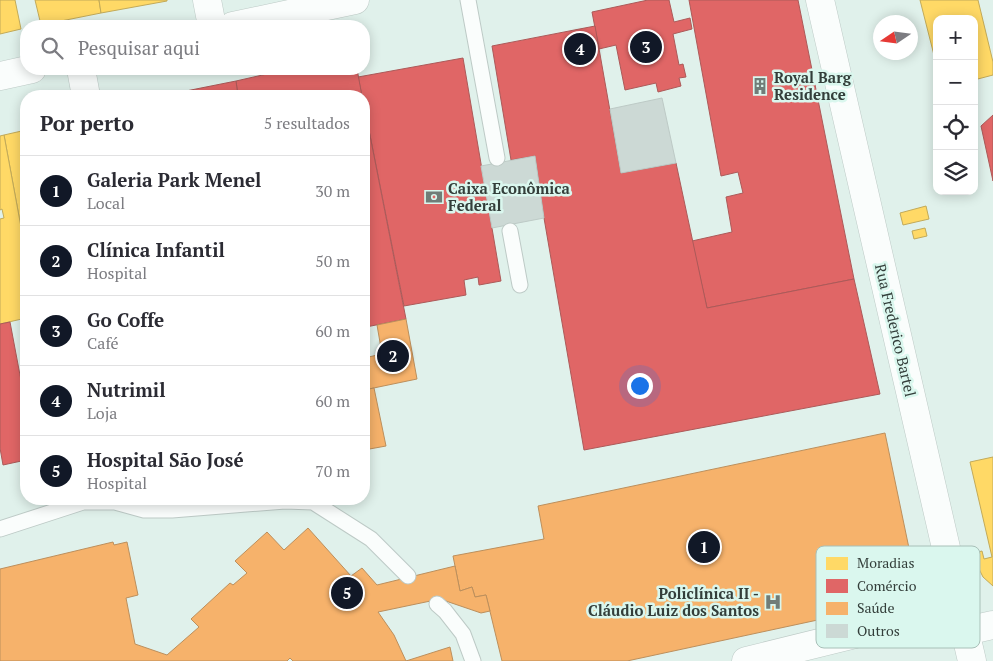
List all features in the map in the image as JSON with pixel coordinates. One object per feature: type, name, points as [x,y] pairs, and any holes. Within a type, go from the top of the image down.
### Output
[{"type":"street","points":[[207,0],[211,20]]},
{"type":"street","points":[[261,20],[355,0]]},
{"type":"street","name":"Rua Frederico Bartel","points":[[820,0],[946,546]]},
{"type":"street","points":[[0,76],[20,72]]},
{"type":"street","points":[[82,75],[85,90]]},
{"type":"street","points":[[980,623],[993,625]]},
{"type":"street","points":[[746,661],[816,648]]},
{"type":"street","name":"Rua Frederico Bartel","points":[[969,648],[972,661]]},
{"type":"lane","points":[[468,0],[497,158]]},
{"type":"lane","points":[[510,231],[520,285]]},
{"type":"lane","points":[[0,529],[74,505]]},
{"type":"lane","points":[[126,505],[144,510],[166,505]]},
{"type":"lane","points":[[318,505],[371,539],[408,576]]},
{"type":"lane","points":[[437,604],[464,634],[473,661]]},
{"type":"building: Moradias","points":[[0,0],[15,0],[20,29],[0,34]]},
{"type":"building: Moradias","points":[[35,0],[99,0],[101,13],[66,20],[40,20]]},
{"type":"building: Moradias","points":[[99,0],[167,0],[167,1],[101,13]]},
{"type":"building: Moradias","points":[[920,0],[978,0],[993,62],[993,75],[978,79],[978,15],[933,15],[933,51]]},
{"type":"building: Moradias","points":[[20,131],[20,222],[4,135]]},
{"type":"building: Moradias","points":[[4,135],[20,222],[20,319],[0,324],[0,219],[4,218],[2,209],[0,210],[0,136]]},
{"type":"building: Moradias","points":[[926,206],[929,219],[903,225],[900,213]]},
{"type":"building: Moradias","points":[[925,228],[927,236],[914,239],[912,231]]},
{"type":"building: Moradias","points":[[993,457],[993,586],[983,577],[980,571],[980,552],[982,551],[984,559],[992,557],[970,462]]},
{"type":"building: Comércio","points":[[648,0],[669,0],[674,22],[690,18],[692,29],[673,34],[679,65],[683,64],[686,77],[679,78],[681,86],[658,92],[656,83],[625,90],[616,45],[599,49],[592,12]]},
{"type":"building: Comércio","name":"Royal Barg Residence","points":[[689,0],[798,0],[854,279],[707,308],[692,241],[732,232],[726,197],[743,193],[738,172],[721,176]]},
{"type":"building: Comércio","points":[[595,26],[621,173],[676,163],[707,308],[854,279],[880,394],[584,450],[535,156],[511,160],[492,46]]},
{"type":"building: Comércio","name":"Caixa Econômica Federal","points":[[463,58],[501,281],[479,285],[478,277],[464,280],[466,295],[404,306],[370,135],[370,90],[361,90],[358,77]]},
{"type":"building: Comércio","points":[[262,75],[358,75],[361,90],[237,90],[236,81]]},
{"type":"building: Comércio","points":[[236,81],[237,90],[191,90]]},
{"type":"building: Comércio","points":[[993,115],[993,181],[981,126]]},
{"type":"building: Comércio","points":[[370,136],[406,319],[370,326]]},
{"type":"building: Comércio","points":[[10,322],[20,375],[20,461],[3,465],[0,448],[0,324]]},
{"type":"building: Saúde","points":[[406,319],[417,379],[370,389],[370,357],[382,354],[377,325]]},
{"type":"building: Saúde","points":[[374,388],[386,446],[370,449],[370,389]]},
{"type":"building: Saúde","points":[[885,433],[909,546],[816,546],[816,620],[627,661],[502,661],[486,595],[475,597],[472,587],[460,591],[453,556],[544,539],[538,506]]},
{"type":"building: Saúde","points":[[308,528],[351,576],[362,568],[377,585],[455,566],[460,591],[472,587],[475,597],[486,595],[490,611],[481,613],[440,599],[378,612],[394,635],[406,661],[293,661],[290,658],[287,661],[0,661],[0,569],[113,542],[114,545],[127,542],[138,595],[126,598],[135,644],[167,655],[199,627],[191,619],[230,583],[233,585],[247,573],[235,561],[267,532],[284,550]]},
{"type":"building: Saúde","points":[[450,647],[453,661],[406,661]]},
{"type":"building: Outros","points":[[662,98],[676,163],[621,173],[610,109]]},
{"type":"building: Outros","points":[[535,156],[544,218],[492,228],[481,166]]},
{"type":"place","name":"Go Coffe","points":[[646,47]]},
{"type":"place","name":"Nutrimil","points":[[580,49]]},
{"type":"place","name":"Royal Barg Residence","points":[[760,86]]},
{"type":"place","name":"Caixa Econômica Federal","points":[[434,197]]},
{"type":"place","name":"Clínica Infantil","points":[[393,356]]},
{"type":"place","name":"Galeria Park Menel","points":[[704,547]]},
{"type":"place","name":"Hospital São José","points":[[347,593]]},
{"type":"place","name":"Policlínica II - Cláudio Luiz dos Santos","points":[[773,602]]}]
